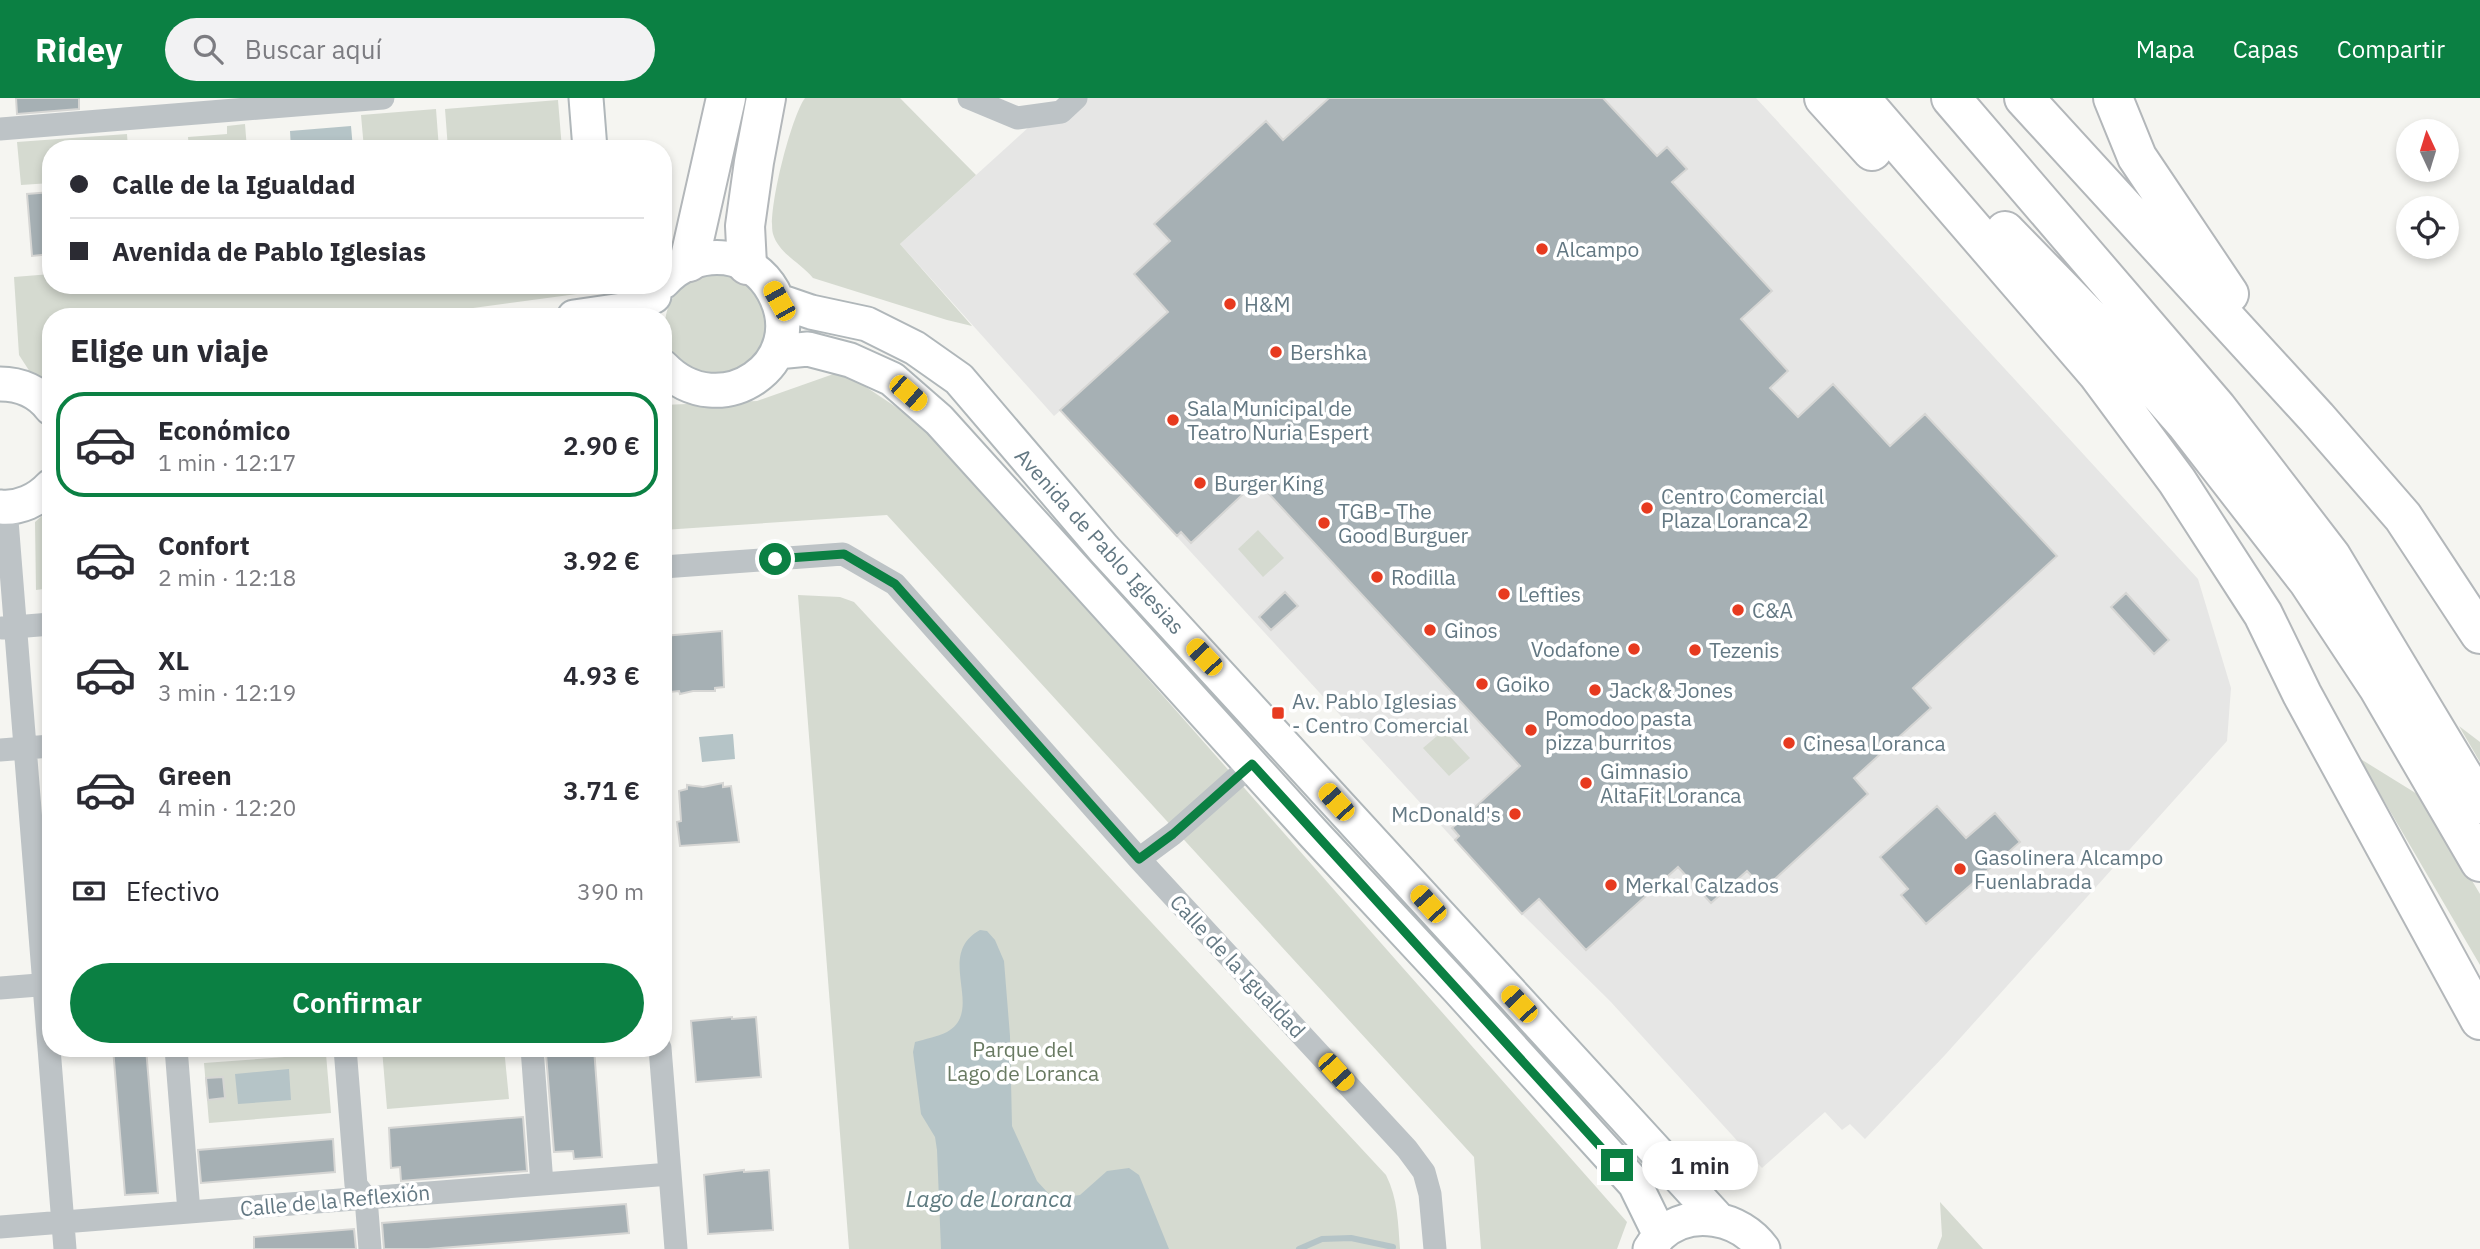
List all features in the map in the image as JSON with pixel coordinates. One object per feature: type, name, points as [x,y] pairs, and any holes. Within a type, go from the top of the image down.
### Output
[{"type":"highway","points":[[672,261],[726,98]]},
{"type":"highway","points":[[747,265],[745,226],[766,98]]},
{"type":"highway","points":[[1825,98],[2015,309],[2204,545],[2302,694]]},
{"type":"highway","points":[[1860,98],[2097,373],[2177,481],[2263,614],[2302,694],[2480,1020]]},
{"type":"highway","points":[[1872,98],[2122,351],[2187,425],[2308,581],[2378,687],[2480,862]]},
{"type":"highway","points":[[1951,98],[2217,408],[2331,556],[2480,804]]},
{"type":"highway","points":[[2024,98],[2317,418],[2403,517],[2476,624]]},
{"type":"highway","points":[[2113,98],[2137,157],[2317,418]]},
{"type":"highway","points":[[2454,970],[2480,1009]]},
{"type":"main road","points":[[586,98],[589,140]]},
{"type":"main road","points":[[672,280],[708,257],[728,258],[747,265],[769,284],[779,301],[782,319],[782,337],[777,352],[768,367],[754,380],[733,389],[699,390],[672,377]]},
{"type":"main road","points":[[632,308],[651,294]]},
{"type":"main road","name":"Avenida de Pablo Iglesias","points":[[779,301],[811,312],[867,324],[915,348],[959,379],[1104,549],[1718,1219]]},
{"type":"main road","name":"Avenida de Pablo Iglesias","points":[[777,352],[808,349],[850,359],[892,379],[939,420],[1635,1184],[1655,1242]]},
{"type":"main road","points":[[0,384],[23,387],[42,397]]},
{"type":"main road","points":[[3,508],[13,508],[42,495]]},
{"type":"main road","points":[[1655,1242],[1687,1220],[1718,1219],[1743,1228],[1763,1249]]},
{"type":"street","points":[[0,129],[228,104],[383,98]]},
{"type":"street","points":[[969,98],[1017,118],[1061,112],[1076,98]]},
{"type":"street","points":[[3,508],[8,627],[26,747],[42,920]]},
{"type":"street","name":"Calle de la Igualdad","points":[[672,566],[844,554],[895,584],[1139,859],[1407,1149],[1424,1172],[1430,1194],[1435,1249]]},
{"type":"street","points":[[8,627],[42,625]]},
{"type":"street","points":[[0,750],[42,746]]},
{"type":"street","points":[[1139,859],[1173,834],[1252,764]]},
{"type":"street","points":[[0,988],[42,985]]},
{"type":"street","points":[[53,1057],[65,1249]]},
{"type":"street","points":[[177,1057],[189,1212]]},
{"type":"street","points":[[346,1057],[356,1185],[366,1198],[370,1249]]},
{"type":"street","points":[[533,1057],[542,1184]]},
{"type":"street","points":[[661,1057],[676,1249]]},
{"type":"street","name":"Calle de la Reflexión","points":[[0,1227],[670,1174]]},
{"type":"shaded area","points":[[1061,98],[1756,98],[2198,579],[2231,688],[2227,741],[1945,1055],[1865,1139],[1850,1124],[1842,1130],[1825,1112],[1762,1168],[1610,1001],[1522,914],[1061,410],[1054,416],[900,244]]},
{"type":"green space","points":[[805,98],[900,98],[976,175],[900,244],[972,326],[813,278],[780,247],[773,234],[772,223],[777,186],[793,124]]},
{"type":"green space","points":[[558,100],[561,140],[447,140],[445,109]]},
{"type":"green space","points":[[436,109],[438,140],[363,140],[361,115]]},
{"type":"green space","points":[[245,124],[246,140],[188,140],[188,137],[227,134],[227,126]]},
{"type":"green space","points":[[127,134],[127,140],[44,140]]},
{"type":"green space","points":[[42,140],[42,184],[21,185],[17,142]]},
{"type":"green space","points":[[716,274],[735,278],[752,289],[766,315],[763,344],[752,361],[735,372],[716,376],[697,372],[680,361],[672,349],[672,308],[669,306],[680,289],[697,278]]},
{"type":"green space","points":[[42,275],[42,294],[577,294],[474,308],[42,308],[42,383],[30,372],[19,355],[14,277]]},
{"type":"green space","points":[[842,371],[926,427],[1627,1222],[1617,1249],[1481,1249],[1474,1157],[887,515],[672,529],[672,405],[757,401]]},
{"type":"green space","points":[[42,516],[42,589],[36,590],[35,522]]},
{"type":"green space","points":[[1258,530],[1284,558],[1263,577],[1238,549]]},
{"type":"green space","name":"Parque del Lago de Loranca","points":[[798,595],[840,597],[854,602],[1386,1175],[1395,1202],[1400,1249],[849,1249]]},
{"type":"green space","points":[[2459,726],[2480,742],[2480,762]]},
{"type":"green space","points":[[1444,730],[1470,758],[1449,776],[1423,748]]},
{"type":"green space","points":[[2359,758],[2422,797],[2480,894],[2480,965]]},
{"type":"green space","points":[[326,1057],[331,1113],[209,1123],[204,1063]]},
{"type":"green space","points":[[383,1057],[505,1057],[509,1099],[387,1109]]},
{"type":"green space","points":[[1940,1202],[1983,1249],[1937,1249],[1942,1236]]},
{"type":"water","points":[[351,126],[352,140],[290,140],[290,131]]},
{"type":"water","points":[[733,734],[735,759],[702,762],[699,737]]},
{"type":"water","name":"Lago de Loranca","points":[[980,930],[987,931],[995,940],[1004,961],[1010,1036],[1012,1126],[1037,1181],[1048,1193],[1065,1197],[1080,1195],[1107,1171],[1129,1168],[1139,1175],[1169,1249],[941,1249],[937,1150],[935,1137],[921,1114],[913,1052],[915,1042],[947,1032],[958,1022],[962,1010],[961,953],[967,941]]},
{"type":"water","points":[[289,1069],[291,1100],[238,1104],[235,1074]]},
{"type":"building","points":[[16,98],[79,98],[79,109],[17,114]]},
{"type":"building","name":"Centro Comercial Plaza Loranca 2","points":[[1329,98],[1603,98],[1657,156],[1667,147],[1687,169],[1672,182],[1772,291],[1741,319],[1788,371],[1770,388],[1798,417],[1833,384],[1890,446],[1925,414],[2057,556],[1913,688],[1931,708],[1854,778],[1868,794],[1764,889],[1747,871],[1711,903],[1678,867],[1586,950],[1539,899],[1522,914],[1455,840],[1459,836],[1452,828],[1520,766],[1257,481],[1191,543],[1181,532],[1177,536],[1060,410],[1168,312],[1134,274],[1170,241],[1154,224],[1266,121],[1283,140]]},
{"type":"building","points":[[42,193],[42,255],[32,256],[27,194]]},
{"type":"building","points":[[1285,592],[1298,606],[1271,630],[1259,617]]},
{"type":"building","points":[[2126,593],[2169,640],[2154,654],[2111,607]]},
{"type":"building","points":[[722,631],[724,687],[715,688],[715,691],[680,694],[679,691],[672,692],[672,635]]},
{"type":"building","points":[[723,783],[723,787],[731,786],[739,842],[680,846],[677,822],[681,821],[679,791],[687,789],[687,785],[703,787]]},
{"type":"building","points":[[1937,806],[1966,838],[1995,813],[2020,842],[1926,924],[1901,895],[1908,889],[1880,857]]},
{"type":"building","points":[[756,1017],[761,1077],[696,1082],[691,1021]]},
{"type":"building","points":[[114,1057],[147,1057],[158,1193],[125,1195]]},
{"type":"building","points":[[546,1057],[595,1057],[602,1157],[574,1159],[573,1151],[554,1152]]},
{"type":"building","points":[[223,1077],[225,1098],[208,1100],[206,1078]]},
{"type":"building","points":[[523,1117],[527,1171],[401,1181],[400,1167],[391,1168],[389,1128]]},
{"type":"building","points":[[333,1139],[335,1172],[201,1183],[198,1150]]},
{"type":"building","points":[[769,1170],[773,1230],[708,1234],[704,1175]]},
{"type":"building","points":[[626,1204],[629,1233],[428,1249],[384,1249],[382,1223]]},
{"type":"building","points":[[354,1229],[356,1249],[254,1249],[254,1237]]},
{"type":"waterway","points":[[1299,1249],[1322,1239],[1351,1238],[1393,1247]]},
{"type":"place","name":"Alcampo","points":[[1542,249]]},
{"type":"place","name":"H&M","points":[[1230,304]]},
{"type":"place","name":"Bershka","points":[[1276,352]]},
{"type":"place","name":"Sala Municipal de Teatro Nuria Espert","points":[[1173,420]]},
{"type":"place","name":"Burger King","points":[[1200,483]]},
{"type":"place","name":"Centro Comercial Plaza Loranca 2","points":[[1647,508]]},
{"type":"place","name":"TGB - The Good Burguer","points":[[1324,523]]},
{"type":"place","name":"Rodilla","points":[[1377,577]]},
{"type":"place","name":"Lefties","points":[[1504,594]]},
{"type":"place","name":"C&A","points":[[1738,610]]},
{"type":"place","name":"Ginos","points":[[1430,630]]},
{"type":"place","name":"Vodafone","points":[[1634,649]]},
{"type":"place","name":"Tezenis","points":[[1695,650]]},
{"type":"place","name":"Goiko","points":[[1482,684]]},
{"type":"place","name":"Jack & Jones","points":[[1595,690]]},
{"type":"place","name":"Av. Pablo Iglesias - Centro Comercial","points":[[1278,713]]},
{"type":"place","name":"Pomodoo pasta pizza burritos","points":[[1531,730]]},
{"type":"place","name":"Cinesa Loranca","points":[[1789,743]]},
{"type":"place","name":"Gimnasio AltaFit Loranca","points":[[1586,783]]},
{"type":"place","name":"McDonald's","points":[[1515,814]]},
{"type":"place","name":"Gasolinera Alcampo Fuenlabrada","points":[[1960,869]]},
{"type":"place","name":"Merkal Calzados","points":[[1611,885]]},
{"type":"route","points":[[775,559],[844,554],[895,584],[1139,859],[1173,834],[1252,764],[1617,1165]]}]
